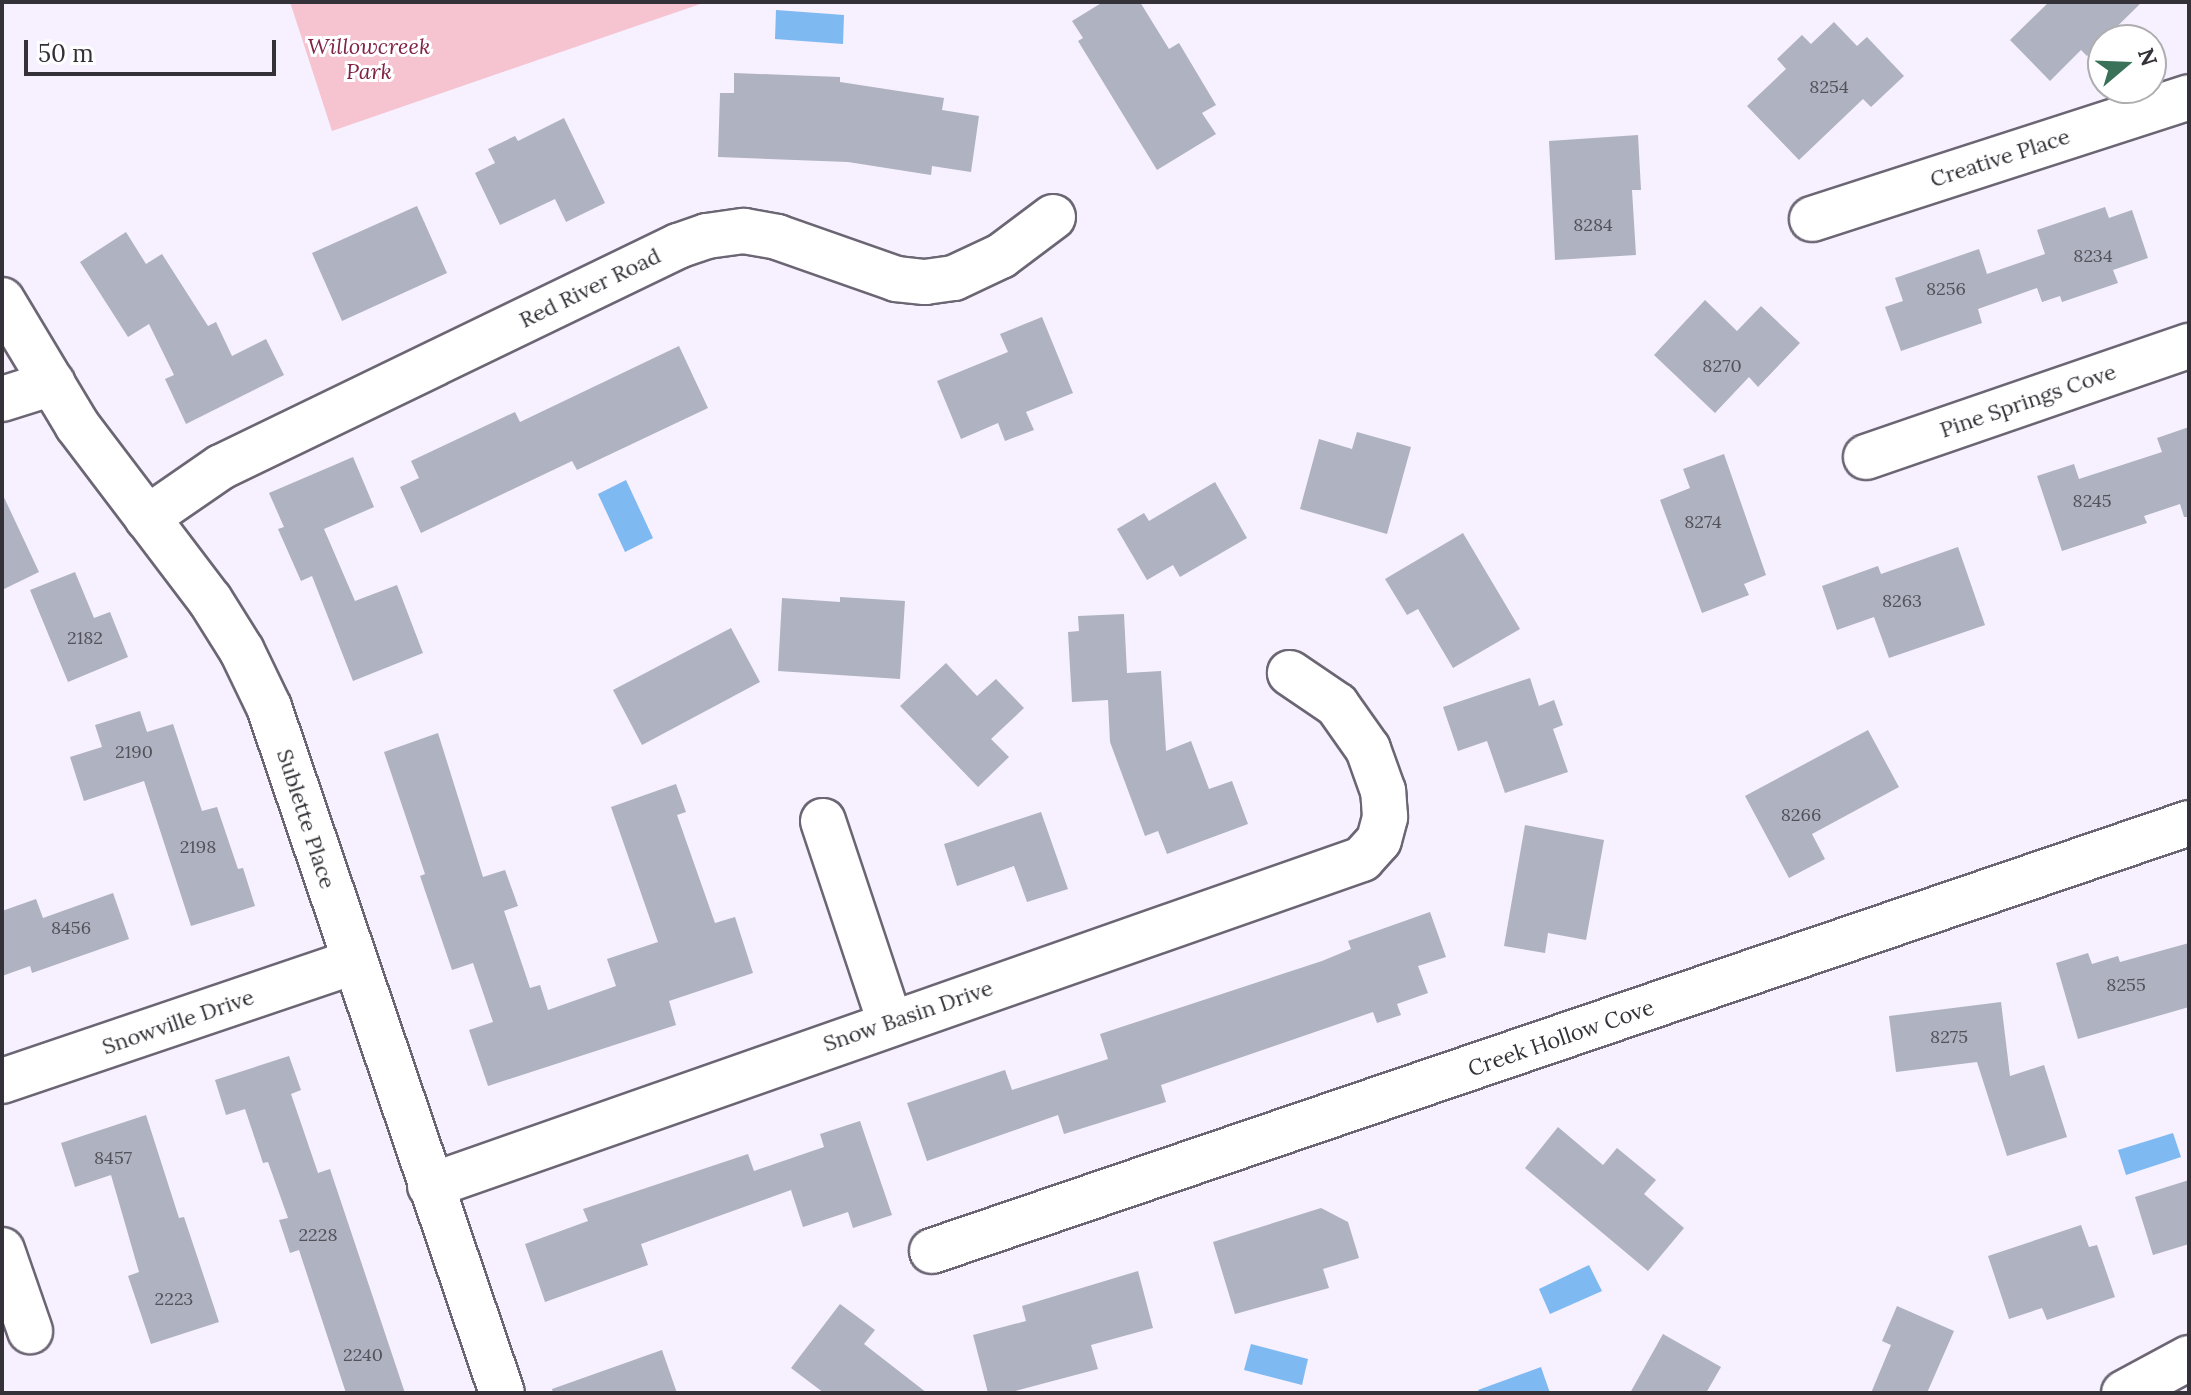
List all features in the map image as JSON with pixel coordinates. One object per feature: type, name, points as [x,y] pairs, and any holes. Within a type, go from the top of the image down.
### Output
[{"type":"street","name":"Creative Place","points":[[1812,219],[2189,97]]},
{"type":"street","name":"Red River Road","points":[[147,518],[221,467],[678,246],[707,236],[744,231],[777,237],[896,279],[925,282],[954,278],[1001,256],[1053,217]]},
{"type":"street","name":"Sublette Place","points":[[2,300],[77,425],[210,600],[242,651],[262,693],[502,1393]]},
{"type":"street","name":"Pine Springs Cove","points":[[1866,457],[2189,346]]},
{"type":"street","points":[[2,399],[53,383]]},
{"type":"street","name":"Snow Basin Drive","points":[[430,1186],[890,1022],[1362,859],[1379,840],[1385,817],[1383,791],[1368,749],[1337,705],[1290,673]]},
{"type":"street","points":[[823,821],[890,1022]]},
{"type":"street","name":"Creek Hollow Cove","points":[[932,1251],[2189,823]]},
{"type":"street","name":"Snowville Drive","points":[[2,1081],[354,962]]},
{"type":"street","points":[[2,1250],[30,1331]]},
{"type":"street","points":[[2124,1393],[2189,1358]]},
{"type":"green space","name":"Willowcreek Park","points":[[290,2],[706,2],[332,131]]},
{"type":"water","points":[[776,10],[844,15],[843,44],[775,39]]},
{"type":"water","points":[[626,480],[653,538],[625,552],[598,494]]},
{"type":"water","points":[[2173,1133],[2181,1157],[2126,1175],[2118,1150]]},
{"type":"water","points":[[1589,1265],[1602,1291],[1550,1314],[1539,1289]]},
{"type":"water","points":[[1251,1344],[1308,1359],[1302,1385],[1244,1370]]},
{"type":"water","points":[[1541,1367],[1550,1393],[1480,1393],[1478,1390]]},
{"type":"building","points":[[1103,2],[1140,2],[1169,49],[1179,43],[1216,105],[1202,113],[1216,134],[1157,170],[1078,41],[1083,38],[1072,21]]},
{"type":"building","points":[[2049,2],[2142,2],[2120,24],[2087,24],[2087,56],[2081,50],[2050,81],[2010,40]]},
{"type":"building","points":[[1834,22],[1857,46],[1867,37],[1904,76],[1871,107],[1863,99],[1799,160],[1747,106],[1786,69],[1777,59],[1802,35],[1811,44]]},
{"type":"building","points":[[734,73],[840,77],[840,82],[944,98],[942,110],[979,116],[971,172],[932,166],[931,175],[848,162],[718,157],[720,93],[734,93]]},
{"type":"building","points":[[564,118],[605,203],[566,222],[555,199],[500,225],[475,173],[495,163],[488,149],[515,136],[518,141]]},
{"type":"building","points":[[1638,135],[1641,190],[1632,190],[1636,255],[1555,260],[1549,141]]},
{"type":"building","points":[[417,206],[447,273],[342,321],[312,253]]},
{"type":"building","points":[[2105,207],[2109,218],[2132,210],[2148,258],[2113,270],[2118,283],[2062,302],[2060,296],[2042,302],[2037,288],[1978,309],[1982,323],[1901,351],[1885,307],[1903,301],[1895,278],[1979,249],[1987,274],[2045,254],[2037,230]]},
{"type":"building","points":[[126,232],[146,264],[162,254],[208,326],[216,322],[232,356],[266,339],[284,375],[186,424],[165,379],[174,375],[149,324],[128,337],[80,262]]},
{"type":"building","points":[[1705,300],[1737,331],[1761,306],[1800,343],[1758,387],[1749,377],[1715,413],[1654,355]]},
{"type":"building","points":[[1042,317],[1073,393],[1026,412],[1034,430],[1005,441],[998,423],[961,439],[937,381],[1008,352],[1000,334]]},
{"type":"building","points":[[679,346],[708,408],[577,470],[572,461],[421,533],[400,487],[419,478],[411,461],[515,412],[520,422]]},
{"type":"building","points":[[2189,427],[2189,517],[2184,517],[2180,504],[2144,516],[2147,523],[2062,551],[2037,476],[2074,464],[2079,479],[2162,452],[2157,438]]},
{"type":"building","points":[[1357,432],[1411,447],[1387,534],[1300,509],[1319,439],[1352,449]]},
{"type":"building","points":[[1724,454],[1766,575],[1744,584],[1749,595],[1702,613],[1660,500],[1690,488],[1683,469]]},
{"type":"building","points":[[353,457],[374,507],[324,529],[355,601],[397,585],[423,653],[353,681],[312,576],[301,581],[278,529],[284,527],[269,493]]},
{"type":"building","points":[[1215,482],[1247,538],[1180,577],[1173,565],[1147,580],[1117,529],[1144,513],[1149,521]]},
{"type":"building","points":[[2,493],[39,572],[2,590]]},
{"type":"building","points":[[1463,533],[1520,629],[1453,668],[1418,609],[1407,615],[1385,579]]},
{"type":"building","points":[[1958,547],[1985,625],[1889,658],[1874,617],[1837,630],[1822,586],[1878,566],[1881,574]]},
{"type":"building","points":[[75,572],[94,618],[110,612],[128,657],[68,682],[30,590]]},
{"type":"building","points":[[840,597],[905,601],[900,679],[778,671],[782,598],[840,602]]},
{"type":"building","points":[[1124,614],[1127,673],[1161,671],[1166,751],[1191,741],[1209,789],[1232,781],[1248,824],[1167,854],[1158,831],[1145,836],[1110,742],[1108,700],[1072,702],[1068,632],[1079,631],[1078,616]]},
{"type":"building","points":[[731,628],[760,682],[642,745],[613,690]]},
{"type":"building","points":[[946,663],[977,696],[996,679],[1024,708],[991,739],[1009,757],[978,787],[900,706]]},
{"type":"building","points":[[1530,678],[1539,706],[1554,700],[1563,725],[1553,729],[1568,772],[1505,793],[1487,741],[1458,751],[1443,707]]},
{"type":"building","points":[[140,711],[147,732],[173,724],[202,811],[217,807],[238,869],[243,868],[255,906],[191,926],[144,781],[84,801],[70,757],[102,747],[95,725]]},
{"type":"building","points":[[1868,730],[1899,787],[1812,834],[1825,859],[1789,878],[1745,796]]},
{"type":"building","points":[[438,733],[483,877],[505,870],[518,906],[504,911],[530,988],[540,985],[548,1010],[616,986],[607,959],[658,942],[611,807],[676,784],[686,812],[677,815],[715,923],[735,917],[753,973],[669,1001],[676,1025],[488,1086],[469,1030],[493,1022],[473,963],[452,970],[420,876],[425,874],[384,752]]},
{"type":"building","points":[[1041,812],[1068,889],[1027,902],[1014,866],[957,886],[944,844]]},
{"type":"building","points":[[1525,825],[1604,840],[1586,940],[1548,933],[1545,953],[1504,946]]},
{"type":"building","points":[[113,893],[129,939],[32,973],[30,966],[2,976],[2,911],[36,899],[43,918]]},
{"type":"building","points":[[1430,912],[1446,957],[1418,966],[1428,993],[1397,1004],[1401,1015],[1377,1023],[1373,1012],[1161,1085],[1166,1102],[1064,1134],[1058,1115],[927,1161],[907,1103],[1005,1070],[1012,1090],[1108,1059],[1100,1034],[1322,961],[1351,949],[1348,941]]},
{"type":"building","points":[[2189,943],[2189,1007],[2078,1039],[2056,963],[2088,953],[2092,964],[2118,956],[2120,962]]},
{"type":"building","points":[[2001,1002],[2010,1076],[2044,1065],[2067,1137],[2007,1156],[1977,1062],[1896,1072],[1889,1016]]},
{"type":"building","points":[[289,1056],[301,1090],[291,1094],[318,1173],[330,1169],[405,1393],[346,1393],[299,1250],[290,1253],[279,1220],[288,1218],[268,1162],[263,1163],[245,1109],[226,1115],[215,1080]]},
{"type":"building","points":[[146,1115],[179,1218],[184,1217],[219,1322],[151,1344],[128,1276],[139,1272],[111,1175],[75,1187],[61,1143]]},
{"type":"building","points":[[860,1121],[892,1215],[853,1228],[848,1212],[803,1227],[791,1190],[641,1244],[648,1265],[545,1302],[525,1244],[588,1221],[583,1209],[748,1154],[754,1171],[824,1147],[820,1134]]},
{"type":"building","points":[[1558,1127],[1603,1165],[1617,1148],[1656,1180],[1644,1194],[1684,1228],[1648,1271],[1525,1168]]},
{"type":"building","points":[[2189,1180],[2189,1244],[2153,1255],[2135,1197]]},
{"type":"building","points":[[1321,1208],[1348,1222],[1359,1258],[1323,1269],[1329,1288],[1235,1314],[1213,1242]]},
{"type":"building","points":[[2081,1225],[2089,1247],[2097,1245],[2115,1297],[2047,1320],[2042,1308],[2009,1319],[1988,1256]]},
{"type":"building","points":[[1138,1271],[1153,1328],[1091,1345],[1098,1369],[1008,1393],[988,1393],[973,1335],[1026,1321],[1022,1306]]},
{"type":"building","points":[[840,1304],[875,1330],[864,1344],[927,1393],[824,1393],[791,1368]]},
{"type":"building","points":[[1897,1306],[1954,1331],[1927,1393],[1871,1393],[1891,1345],[1882,1341]]},
{"type":"building","points":[[1663,1334],[1721,1367],[1706,1393],[1630,1393]]},
{"type":"building","points":[[662,1350],[677,1393],[553,1393],[552,1389]]}]
